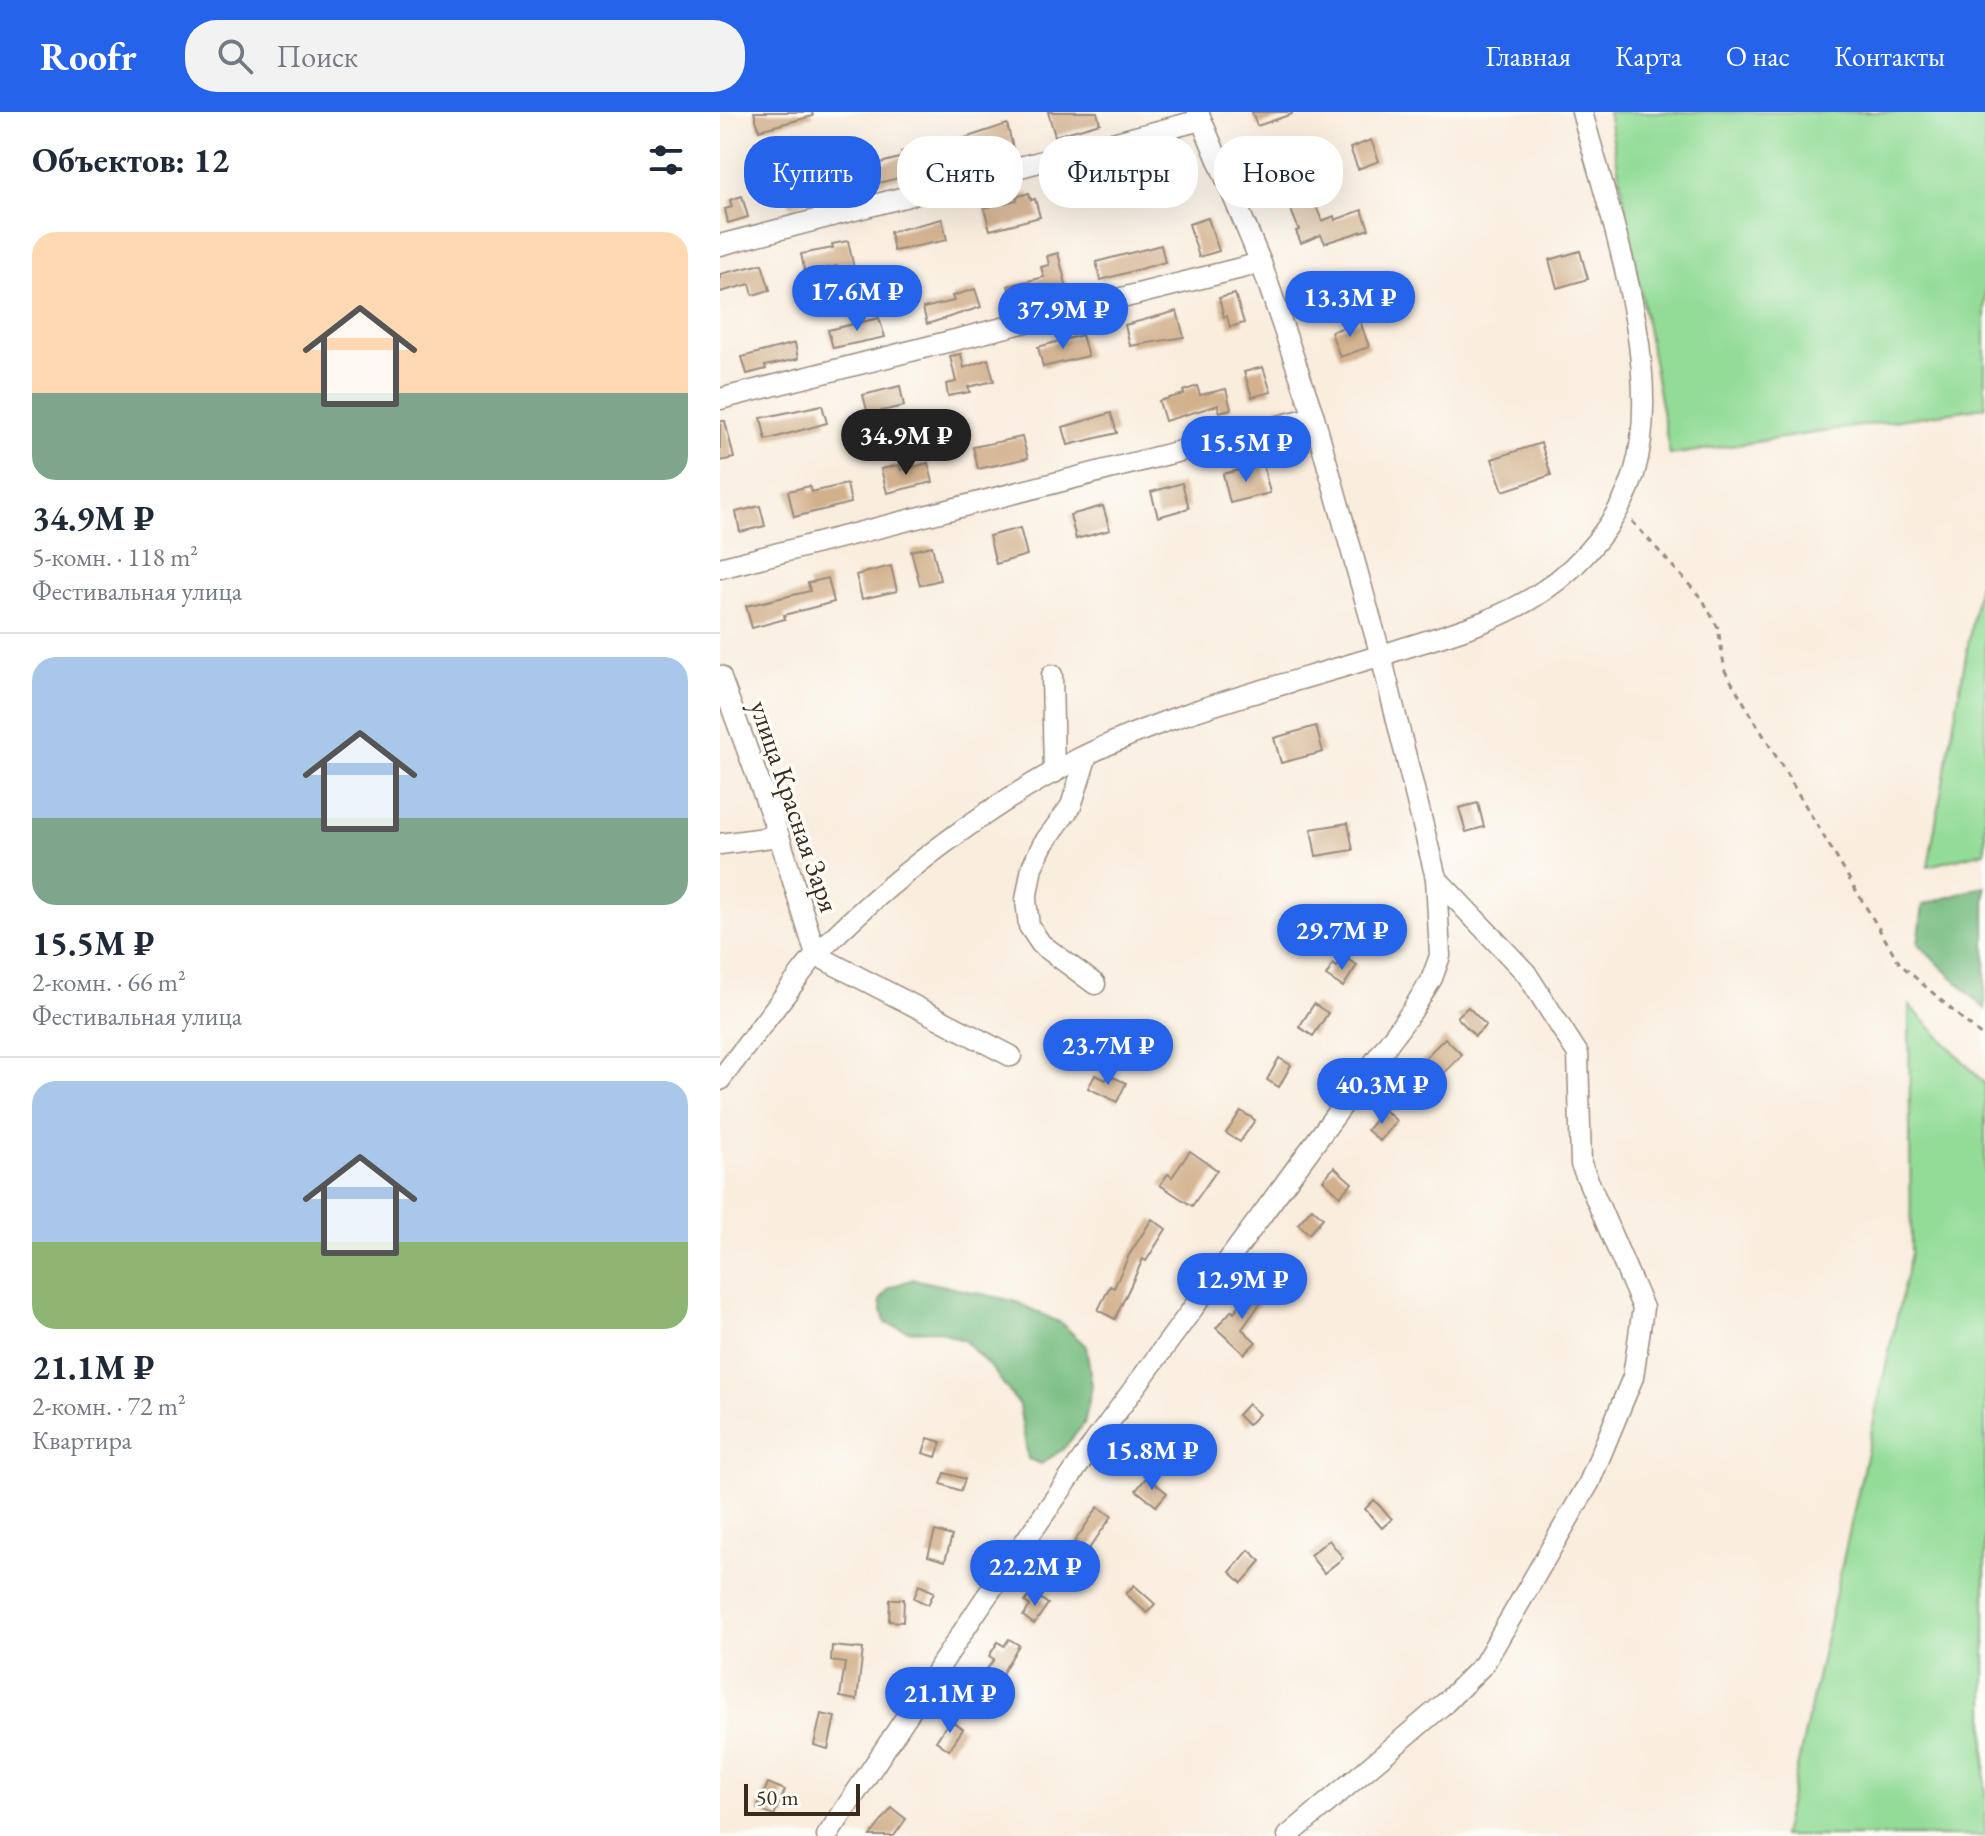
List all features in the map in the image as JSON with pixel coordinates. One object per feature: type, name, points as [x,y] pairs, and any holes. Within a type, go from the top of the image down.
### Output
[{"type":"street","points":[[720,1080],[816,955],[905,874],[965,830],[1054,773],[1131,734],[1202,708],[1381,656],[1504,614],[1545,590],[1581,559],[1619,507],[1633,476],[1645,404],[1643,366],[1625,274],[1582,112]]},
{"type":"street","points":[[720,245],[1200,116],[1261,263],[1314,417],[1381,656],[1436,878],[1441,935],[1440,956],[1432,978],[1412,1011],[1096,1440],[984,1600],[827,1836]]},
{"type":"street","points":[[720,399],[1261,263]]},
{"type":"street","points":[[720,568],[1314,417]]},
{"type":"street","points":[[1052,675],[1054,773]]},
{"type":"street","name":"улица Красная Заря","points":[[720,676],[779,836],[816,955]]},
{"type":"street","points":[[1087,755],[1071,806],[1043,844],[1032,867],[1026,900],[1029,926],[1041,944],[1095,984]]},
{"type":"street","points":[[720,844],[779,836]]},
{"type":"street","points":[[1288,1836],[1445,1703],[1484,1664],[1589,1483],[1633,1377],[1643,1308],[1581,1164],[1578,1054],[1526,973],[1436,878]]},
{"type":"street","points":[[816,955],[1011,1056]]},
{"type":"path","points":[[1619,507],[1703,600],[1718,628],[1725,671],[1900,964],[1985,1039]]},
{"type":"green space","points":[[1608,112],[1985,112],[1985,407],[1670,455]]},
{"type":"green space","points":[[1985,550],[1985,852],[1928,866]]},
{"type":"green space","points":[[1985,886],[1985,1009],[1918,944],[1923,905]]},
{"type":"green space","points":[[1909,1005],[1985,1084],[1985,1836],[1782,1836],[1911,1253]]},
{"type":"green space","points":[[913,1279],[1014,1301],[1061,1323],[1086,1346],[1092,1386],[1084,1424],[1063,1449],[1041,1464],[1028,1459],[1019,1405],[993,1370],[965,1341],[937,1330],[909,1331],[885,1323],[880,1301],[889,1288]]},
{"type":"building","points":[[754,112],[812,112],[813,116],[759,130]]},
{"type":"building","points":[[1048,112],[1097,112],[1100,123],[1055,136]]},
{"type":"building","points":[[1252,112],[1292,112],[1292,114],[1257,126]]},
{"type":"building","points":[[1007,124],[1010,136],[971,136]]},
{"type":"building","points":[[1371,140],[1379,161],[1358,169],[1350,148]]},
{"type":"building","points":[[897,159],[897,178],[881,182],[881,163]]},
{"type":"building","points":[[1029,193],[1031,200],[1035,199],[1040,217],[990,230],[984,208],[1023,208],[1023,195]]},
{"type":"building","points":[[742,196],[748,217],[728,223],[725,209],[732,207],[730,200]]},
{"type":"building","points":[[1290,208],[1317,208],[1322,221],[1334,216],[1335,220],[1362,210],[1369,229],[1325,243],[1321,235],[1301,243],[1296,231],[1299,230]]},
{"type":"building","points":[[1208,218],[1219,251],[1199,257],[1189,224]]},
{"type":"building","points":[[942,219],[947,240],[894,251],[890,232]]},
{"type":"building","points":[[848,241],[854,268],[839,272],[837,266],[805,273],[801,254],[833,248],[832,244]]},
{"type":"building","points":[[1161,245],[1165,262],[1101,280],[1096,262]]},
{"type":"building","points":[[1580,251],[1588,279],[1557,288],[1549,260]]},
{"type":"building","points":[[1058,253],[1067,288],[1013,303],[1008,286],[1044,277],[1041,267],[1049,265],[1047,256]]},
{"type":"building","points":[[762,264],[770,290],[753,295],[750,284],[720,292],[720,274]]},
{"type":"building","points":[[975,289],[981,307],[927,324],[923,308],[954,301],[952,296]]},
{"type":"building","points":[[1235,294],[1244,323],[1230,327],[1219,298]]},
{"type":"building","points":[[1177,311],[1184,337],[1130,346],[1125,325]]},
{"type":"building","points":[[879,318],[885,337],[833,348],[828,330]]},
{"type":"building","points":[[1360,321],[1369,347],[1340,357],[1331,332]]},
{"type":"building","points":[[1082,335],[1088,356],[1043,367],[1038,347]]},
{"type":"building","points":[[795,343],[798,359],[765,366],[766,369],[747,374],[742,357]]},
{"type":"building","points":[[961,354],[964,368],[988,359],[994,381],[968,387],[970,392],[948,396],[946,384],[956,382],[950,356]]},
{"type":"building","points":[[1263,367],[1271,392],[1252,397],[1244,372]]},
{"type":"building","points":[[900,386],[904,406],[868,414],[863,395]]},
{"type":"building","points":[[1197,386],[1200,395],[1226,389],[1231,409],[1219,412],[1218,405],[1165,421],[1159,401],[1184,394],[1183,391]]},
{"type":"building","points":[[822,405],[827,423],[766,440],[761,418]]},
{"type":"building","points":[[1111,413],[1117,433],[1068,445],[1063,427]]},
{"type":"building","points":[[720,421],[725,421],[734,458],[720,461]]},
{"type":"building","points":[[1022,437],[1028,458],[978,469],[973,447]]},
{"type":"building","points":[[1541,443],[1551,475],[1503,491],[1492,459]]},
{"type":"building","points":[[928,463],[933,482],[887,493],[881,469],[899,465],[901,470]]},
{"type":"building","points":[[1263,464],[1270,493],[1230,503],[1223,474]]},
{"type":"building","points":[[1182,483],[1189,508],[1158,517],[1151,492]]},
{"type":"building","points":[[847,484],[851,503],[794,517],[788,491],[810,486],[811,492]]},
{"type":"building","points":[[760,506],[765,526],[740,532],[736,512]]},
{"type":"building","points":[[1103,506],[1110,530],[1076,539],[1070,515]]},
{"type":"building","points":[[1020,528],[1027,555],[996,564],[989,536]]},
{"type":"building","points":[[932,546],[940,580],[920,585],[911,551]]},
{"type":"building","points":[[891,566],[897,591],[862,599],[856,575]]},
{"type":"building","points":[[828,578],[834,602],[784,615],[785,619],[752,628],[746,606],[810,591],[808,583]]},
{"type":"building","points":[[1316,726],[1323,752],[1281,763],[1274,738]]},
{"type":"building","points":[[1478,803],[1484,827],[1466,832],[1459,808]]},
{"type":"building","points":[[1348,823],[1353,850],[1316,856],[1311,829]]},
{"type":"building","points":[[1344,957],[1357,965],[1343,987],[1326,976],[1333,964],[1337,967]]},
{"type":"building","points":[[1314,1004],[1328,1013],[1313,1036],[1299,1027]]},
{"type":"building","points":[[1468,1007],[1486,1025],[1475,1036],[1457,1017]]},
{"type":"building","points":[[1121,1036],[1143,1047],[1136,1060],[1114,1049]]},
{"type":"building","points":[[1445,1038],[1462,1055],[1435,1082],[1418,1065]]},
{"type":"building","points":[[1279,1058],[1291,1065],[1279,1087],[1267,1080]]},
{"type":"building","points":[[1095,1075],[1106,1080],[1109,1075],[1126,1083],[1117,1102],[1088,1088]]},
{"type":"building","points":[[1384,1110],[1397,1121],[1380,1141],[1367,1130]]},
{"type":"building","points":[[1241,1111],[1255,1120],[1240,1142],[1226,1133]]},
{"type":"building","points":[[1190,1151],[1217,1170],[1192,1206],[1160,1185],[1168,1174],[1172,1177]]},
{"type":"building","points":[[1334,1167],[1352,1183],[1340,1196],[1323,1180]]},
{"type":"building","points":[[1312,1208],[1323,1218],[1309,1234],[1298,1224]]},
{"type":"building","points":[[1152,1219],[1166,1229],[1146,1261],[1143,1259],[1115,1319],[1098,1310],[1110,1286],[1114,1288],[1129,1255]]},
{"type":"building","points":[[1255,1285],[1267,1294],[1242,1329],[1256,1342],[1244,1354],[1216,1328],[1232,1310],[1234,1312]]},
{"type":"building","points":[[1248,1404],[1259,1414],[1248,1425],[1238,1415]]},
{"type":"building","points":[[928,1438],[941,1442],[936,1457],[923,1453]]},
{"type":"building","points":[[945,1473],[965,1479],[961,1491],[941,1484]]},
{"type":"building","points":[[1147,1477],[1167,1493],[1156,1506],[1136,1490]]},
{"type":"building","points":[[1374,1500],[1392,1519],[1382,1528],[1365,1509]]},
{"type":"building","points":[[1098,1507],[1112,1516],[1074,1570],[1061,1562]]},
{"type":"building","points":[[935,1531],[952,1536],[945,1561],[928,1556]]},
{"type":"building","points":[[1329,1540],[1343,1558],[1324,1573],[1310,1555]]},
{"type":"building","points":[[1249,1550],[1261,1561],[1242,1583],[1230,1572]]},
{"type":"building","points":[[919,1585],[934,1592],[928,1605],[914,1598]]},
{"type":"building","points":[[1134,1585],[1155,1604],[1147,1613],[1126,1594]]},
{"type":"building","points":[[1032,1592],[1048,1604],[1034,1624],[1023,1616],[1030,1606],[1025,1602]]},
{"type":"building","points":[[890,1599],[904,1599],[903,1622],[889,1621]]},
{"type":"building","points":[[1009,1639],[1019,1645],[989,1703],[972,1691],[994,1659],[989,1656],[998,1642],[1004,1646]]},
{"type":"building","points":[[832,1646],[863,1649],[857,1700],[840,1697],[845,1663],[831,1661]]},
{"type":"building","points":[[821,1714],[835,1717],[828,1749],[814,1745]]},
{"type":"building","points":[[950,1720],[963,1729],[949,1750],[936,1741]]},
{"type":"building","points":[[768,1783],[785,1790],[774,1816],[757,1809]]},
{"type":"building","points":[[892,1808],[906,1819],[894,1836],[870,1836]]}]
